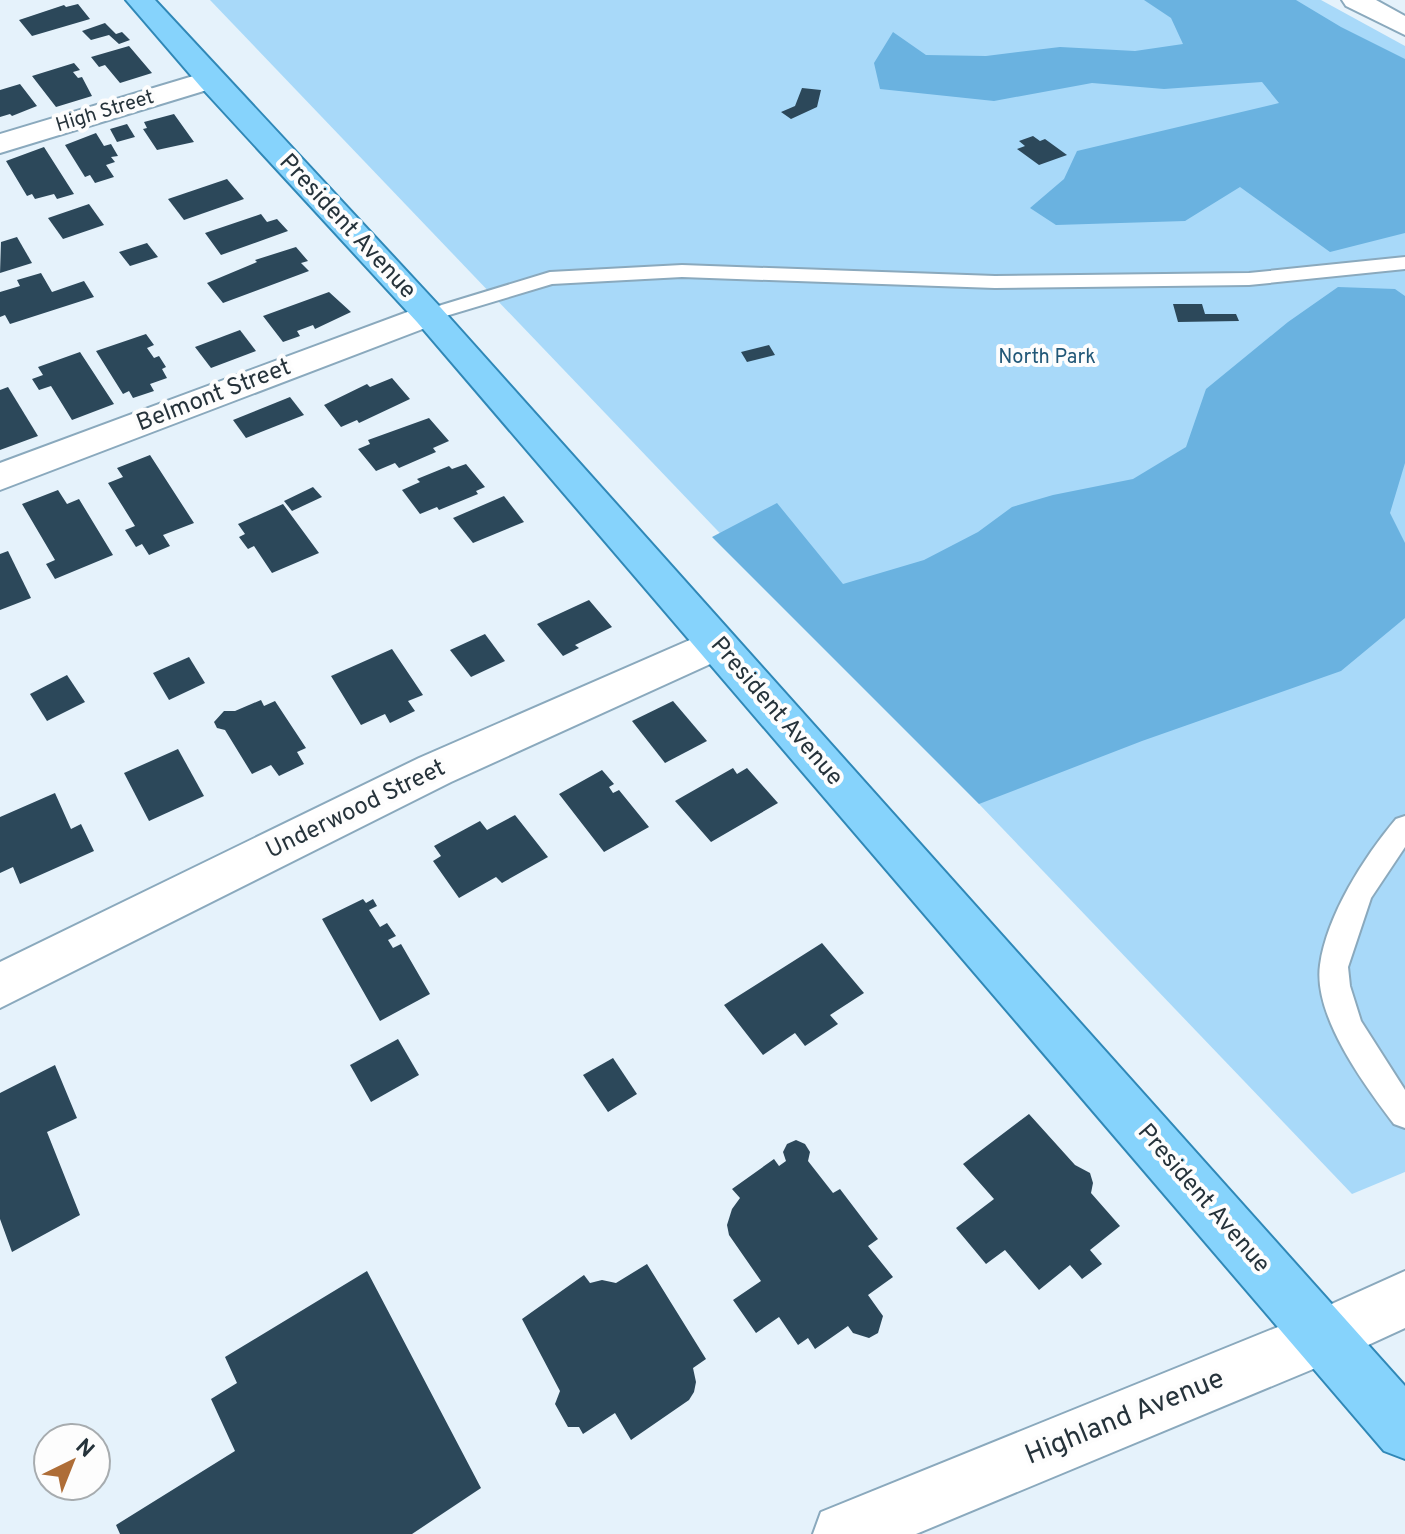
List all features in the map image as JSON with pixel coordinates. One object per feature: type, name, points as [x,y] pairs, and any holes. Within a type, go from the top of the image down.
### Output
[{"type":"main road","name":"President Avenue","points":[[140,0],[210,80],[429,315],[1405,1430]]},
{"type":"street","points":[[1356,0],[1405,27]]},
{"type":"street","name":"High Street","points":[[0,144],[210,80]]},
{"type":"street","name":"Belmont Street","points":[[0,477],[429,315]]},
{"type":"street","name":"Underwood Street","points":[[0,986],[435,770],[715,644]]},
{"type":"street","name":"Highland Avenue","points":[[843,1534],[1322,1337],[1405,1299]]},
{"type":"lane","points":[[429,315],[550,278],[682,271],[995,282],[1249,279],[1405,263]]},
{"type":"lane","points":[[1405,827],[1378,859],[1351,906],[1334,967],[1344,1017],[1373,1073],[1405,1114]]},
{"type":"green space","name":"North Park","points":[[210,0],[1321,0],[1405,46],[1405,1172],[1352,1194]]},
{"type":"shaded area","points":[[1144,0],[1296,0],[1405,59],[1405,233],[1330,252],[1240,187],[1185,221],[1056,225],[1030,208],[1064,179],[1077,151],[1279,103],[1262,82],[1164,89],[1092,83],[994,101],[880,89],[874,63],[893,32],[926,55],[986,56],[1060,47],[1135,51],[1183,44],[1171,18]]},
{"type":"shaded area","points":[[1338,287],[1395,289],[1405,296],[1405,463],[1390,513],[1405,543],[1405,618],[1341,671],[1142,741],[979,804],[712,537],[777,503],[843,584],[924,560],[978,532],[1012,507],[1053,495],[1133,479],[1186,447],[1206,389],[1288,322]]},
{"type":"building","points":[[78,4],[90,19],[32,36],[19,20],[64,5]]},
{"type":"building","points":[[105,23],[116,34],[122,32],[130,40],[119,44],[109,35],[91,40],[82,31]]},
{"type":"building","points":[[129,46],[152,73],[120,83],[105,65],[99,67],[91,57]]},
{"type":"building","points":[[74,63],[80,70],[73,72],[78,78],[82,77],[92,96],[56,107],[32,76]]},
{"type":"building","points":[[20,84],[37,106],[12,116],[0,117],[0,90]]},
{"type":"building","points":[[802,88],[821,90],[817,107],[791,119],[781,112],[795,106]]},
{"type":"building","points":[[174,114],[194,142],[157,150],[143,129],[147,128],[144,122]]},
{"type":"building","points":[[127,124],[135,137],[117,142],[110,129]]},
{"type":"building","points":[[96,133],[104,146],[111,144],[118,156],[111,157],[115,162],[106,165],[114,177],[95,183],[90,175],[85,177],[65,145]]},
{"type":"building","points":[[1033,136],[1040,141],[1045,139],[1067,155],[1039,165],[1017,149],[1025,146],[1019,141]]},
{"type":"building","points":[[44,147],[74,194],[57,199],[54,194],[35,199],[32,194],[27,196],[6,161]]},
{"type":"building","points":[[227,179],[244,199],[184,220],[168,199]]},
{"type":"building","points":[[89,204],[104,225],[63,239],[48,218]]},
{"type":"building","points":[[261,214],[267,222],[277,219],[288,231],[221,255],[205,233]]},
{"type":"building","points":[[17,237],[32,263],[0,273],[1,242]]},
{"type":"building","points":[[147,243],[158,257],[130,266],[119,252]]},
{"type":"building","points":[[296,247],[308,261],[301,263],[309,271],[223,303],[207,283],[257,262],[255,260]]},
{"type":"building","points":[[41,273],[52,292],[84,281],[94,297],[10,324],[5,315],[0,317],[0,292],[20,286],[17,280]]},
{"type":"building","points":[[329,292],[351,312],[315,329],[313,325],[297,331],[300,336],[283,342],[263,316]]},
{"type":"building","points":[[1173,304],[1202,304],[1205,314],[1236,314],[1239,321],[1178,322]]},
{"type":"building","points":[[240,330],[256,351],[211,368],[195,347]]},
{"type":"building","points":[[146,334],[154,345],[147,348],[154,358],[159,356],[166,367],[162,369],[167,378],[150,384],[154,391],[133,398],[129,391],[123,394],[96,351]]},
{"type":"building","points":[[769,345],[775,355],[747,362],[741,352]]},
{"type":"building","points":[[80,352],[114,404],[72,420],[51,386],[39,390],[32,379],[43,375],[38,367]]},
{"type":"building","points":[[392,378],[410,399],[359,423],[357,420],[341,427],[324,405],[367,384],[370,387]]},
{"type":"building","points":[[8,387],[38,436],[0,450],[0,390]]},
{"type":"building","points":[[290,397],[304,415],[246,438],[233,420]]},
{"type":"building","points":[[429,418],[449,441],[433,448],[436,452],[399,468],[395,463],[376,471],[358,449],[370,444],[368,440]]},
{"type":"building","points":[[150,455],[194,523],[163,535],[170,546],[149,555],[142,544],[136,547],[125,530],[135,526],[108,483],[123,477],[117,468]]},
{"type":"building","points":[[466,464],[485,487],[476,491],[478,494],[439,510],[437,507],[420,514],[402,490],[420,482],[417,479],[449,466],[452,469]]},
{"type":"building","points":[[313,487],[322,497],[292,511],[284,501]]},
{"type":"building","points":[[58,490],[67,504],[79,499],[113,555],[55,579],[46,564],[55,560],[22,504]]},
{"type":"building","points":[[504,496],[524,522],[473,543],[453,518]]},
{"type":"building","points":[[283,504],[319,553],[272,573],[254,546],[248,549],[239,537],[245,534],[238,524]]},
{"type":"building","points":[[8,551],[31,598],[0,610],[0,554]]},
{"type":"building","points":[[589,600],[612,627],[575,645],[579,648],[563,656],[537,624]]},
{"type":"building","points":[[485,634],[505,661],[471,677],[450,650]]},
{"type":"building","points":[[392,649],[423,695],[408,701],[415,711],[390,723],[385,714],[361,725],[331,676]]},
{"type":"building","points":[[189,657],[205,683],[169,700],[153,673]]},
{"type":"building","points":[[67,675],[85,702],[47,721],[30,694]]},
{"type":"building","points":[[261,700],[264,706],[275,701],[306,748],[297,752],[304,764],[279,776],[271,765],[252,774],[225,730],[217,728],[214,722],[224,711],[235,711]]},
{"type":"building","points":[[673,701],[707,741],[665,763],[632,721]]},
{"type":"building","points":[[178,749],[204,796],[149,821],[124,773]]},
{"type":"building","points":[[733,768],[737,774],[747,768],[778,803],[711,842],[675,801]]},
{"type":"building","points":[[602,770],[614,784],[609,787],[613,793],[619,790],[649,827],[604,852],[559,794]]},
{"type":"building","points":[[55,793],[71,829],[81,824],[94,851],[20,884],[13,867],[0,873],[0,817]]},
{"type":"building","points":[[515,815],[548,857],[502,883],[496,877],[459,898],[433,861],[441,856],[434,846],[480,821],[487,830]]},
{"type":"building","points":[[363,899],[366,903],[373,899],[377,906],[369,910],[380,927],[387,923],[396,936],[388,940],[393,948],[401,944],[430,994],[380,1021],[322,919]]},
{"type":"building","points":[[822,943],[864,993],[830,1015],[838,1024],[805,1046],[795,1033],[763,1055],[724,1005]]},
{"type":"building","points":[[398,1039],[419,1075],[371,1102],[350,1065]]},
{"type":"building","points":[[613,1058],[637,1094],[608,1112],[583,1075]]},
{"type":"building","points":[[55,1065],[77,1118],[47,1132],[80,1215],[12,1252],[0,1219],[0,1093]]},
{"type":"building","points":[[1029,1114],[1075,1165],[1090,1173],[1093,1183],[1091,1193],[1120,1226],[1090,1250],[1102,1264],[1082,1279],[1070,1265],[1039,1290],[1005,1250],[986,1264],[956,1228],[994,1199],[963,1164]]},
{"type":"building","points":[[796,1140],[805,1144],[810,1152],[808,1161],[833,1193],[840,1189],[878,1239],[868,1246],[893,1277],[868,1295],[883,1316],[878,1333],[869,1338],[853,1333],[848,1326],[815,1349],[808,1338],[798,1345],[779,1317],[756,1333],[733,1300],[761,1281],[729,1235],[727,1225],[732,1209],[740,1198],[732,1189],[774,1159],[779,1166],[786,1161],[783,1152],[787,1144]]},
{"type":"building","points":[[647,1264],[706,1359],[693,1368],[696,1382],[694,1392],[689,1400],[631,1440],[615,1413],[583,1434],[579,1427],[568,1427],[555,1404],[560,1391],[522,1319],[584,1275],[590,1283],[602,1280],[616,1283]]},
{"type":"building","points":[[367,1271],[481,1488],[412,1534],[120,1534],[116,1525],[235,1451],[211,1399],[237,1383],[225,1357]]}]
